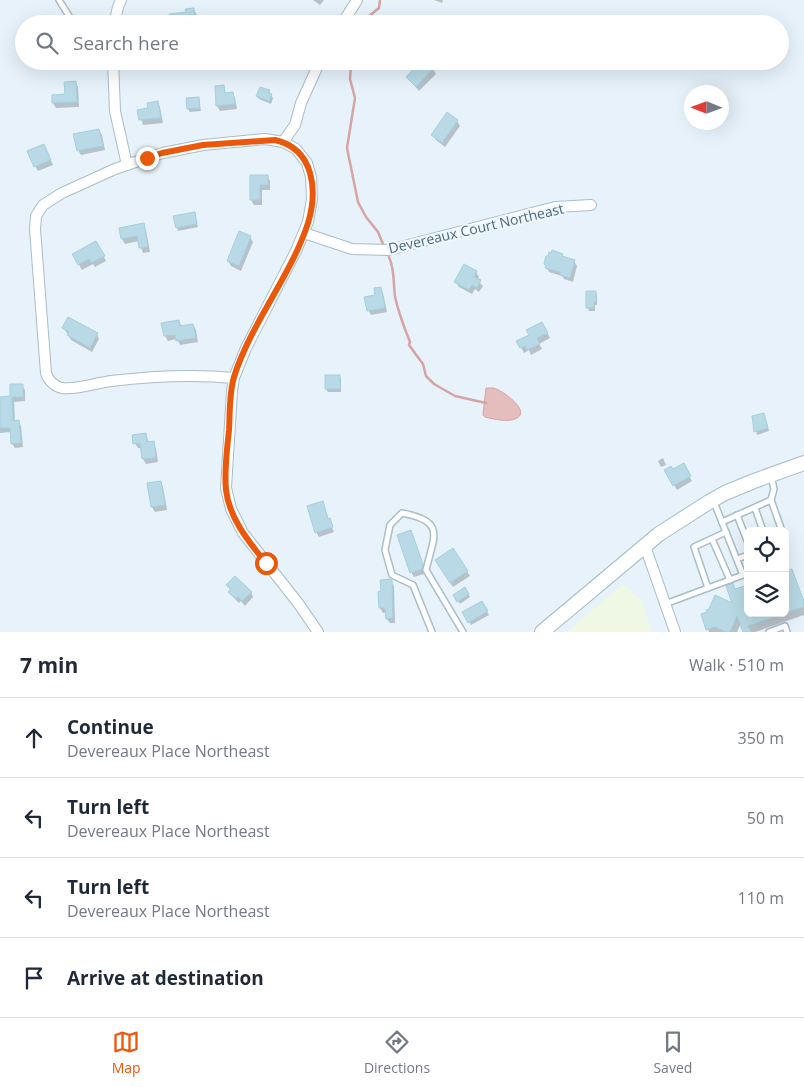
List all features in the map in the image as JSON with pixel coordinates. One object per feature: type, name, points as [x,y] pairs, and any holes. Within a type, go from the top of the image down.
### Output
[{"type":"street","points":[[116,15],[121,0]]},
{"type":"street","points":[[348,15],[357,0]]},
{"type":"street","points":[[113,70],[115,111],[127,165]]},
{"type":"street","points":[[284,142],[295,125],[301,103],[316,70]]},
{"type":"street","points":[[234,378],[185,376],[112,381],[59,388],[48,378],[46,373],[38,278],[36,216],[43,205],[62,193],[127,165],[162,153],[203,145],[265,139],[284,142],[296,149],[307,163],[311,178],[312,199],[311,210],[304,233],[246,348],[234,378],[226,479],[227,497],[243,534],[291,594],[318,632]]},
{"type":"street","name":"Devereaux Court Northeast","points":[[304,233],[352,249],[389,250],[556,207],[591,205]]},
{"type":"street","points":[[542,632],[659,534],[725,493],[804,463]]},
{"type":"street","points":[[645,546],[675,632]]},
{"type":"lane","points":[[59,0],[68,15]]},
{"type":"lane","points":[[770,475],[774,489],[771,500],[781,527]]},
{"type":"lane","points":[[665,604],[743,575],[713,500]]},
{"type":"lane","points":[[722,522],[771,500]]},
{"type":"lane","points":[[754,508],[761,527]]},
{"type":"lane","points":[[432,632],[413,585],[392,574],[385,550],[390,525],[402,513],[420,516],[430,523],[434,533],[426,570],[464,632]]},
{"type":"lane","points":[[737,515],[744,533]]},
{"type":"lane","points":[[708,588],[694,547],[726,532]]},
{"type":"lane","points":[[712,539],[730,580]]},
{"type":"lane","points":[[737,559],[744,556]]},
{"type":"lane","points":[[769,632],[785,626],[787,632]]},
{"type":"shaded area","points":[[486,388],[494,388],[508,396],[520,410],[517,418],[501,420],[485,417],[483,415]]},
{"type":"shaded area","points":[[623,584],[642,601],[652,632],[566,632]]},
{"type":"building","points":[[194,8],[195,15],[169,15],[186,12],[185,9]]},
{"type":"building","points":[[412,70],[432,70],[416,87],[406,77]]},
{"type":"building","points":[[76,81],[77,102],[52,103],[52,95],[65,94],[64,82]]},
{"type":"building","points":[[224,85],[225,93],[233,92],[235,104],[216,106],[215,86]]},
{"type":"building","points":[[260,87],[270,90],[268,93],[272,94],[269,101],[256,96]]},
{"type":"building","points":[[199,97],[200,108],[187,109],[186,98]]},
{"type":"building","points":[[158,101],[161,118],[139,120],[137,110],[148,108],[147,103]]},
{"type":"building","points":[[447,112],[458,120],[442,143],[431,135]]},
{"type":"building","points":[[99,129],[103,146],[77,151],[73,134]]},
{"type":"building","points":[[44,144],[51,160],[34,167],[27,151]]},
{"type":"building","points":[[250,175],[268,175],[268,185],[260,185],[260,200],[250,200]]},
{"type":"building","points":[[195,212],[197,224],[176,228],[173,216]]},
{"type":"building","points":[[144,223],[148,247],[139,248],[137,236],[121,239],[119,228]]},
{"type":"building","points":[[239,231],[251,236],[239,266],[227,261]]},
{"type":"building","points":[[96,241],[105,256],[91,263],[89,259],[78,265],[72,254]]},
{"type":"building","points":[[552,250],[563,254],[562,256],[575,260],[570,278],[560,275],[560,272],[545,268],[546,256]]},
{"type":"building","points":[[464,264],[477,271],[474,277],[481,280],[477,288],[472,285],[469,290],[454,282]]},
{"type":"building","points":[[381,287],[385,308],[367,311],[364,297],[375,295],[374,288]]},
{"type":"building","points":[[586,291],[596,291],[594,308],[586,308]]},
{"type":"building","points":[[68,317],[98,333],[90,348],[67,335],[69,332],[62,328]]},
{"type":"building","points":[[179,320],[180,326],[193,324],[196,338],[176,341],[175,335],[164,336],[161,323]]},
{"type":"building","points":[[542,322],[548,333],[537,338],[540,344],[527,350],[525,346],[520,348],[516,341],[529,335],[526,330]]},
{"type":"building","points":[[325,375],[340,375],[340,389],[325,389]]},
{"type":"building","points":[[10,384],[23,384],[23,397],[12,397],[13,421],[19,420],[21,443],[11,444],[10,428],[0,428],[0,397],[10,396]]},
{"type":"building","points":[[764,413],[768,428],[754,432],[752,416]]},
{"type":"building","points":[[146,433],[147,442],[154,441],[156,458],[142,459],[140,443],[133,444],[132,435]]},
{"type":"building","points":[[684,463],[691,476],[673,486],[664,470],[671,466],[673,469]]},
{"type":"building","points":[[161,481],[165,505],[151,507],[147,483]]},
{"type":"building","points":[[323,501],[328,519],[330,518],[333,527],[315,533],[307,506]]},
{"type":"building","points":[[411,530],[423,564],[422,569],[410,573],[397,535]]},
{"type":"building","points":[[453,548],[468,571],[450,583],[435,560]]},
{"type":"building","points":[[792,569],[804,602],[804,607],[789,612],[789,572],[789,570]]},
{"type":"building","points":[[235,576],[252,592],[242,601],[238,597],[236,599],[228,592],[231,589],[226,585]]},
{"type":"building","points":[[380,580],[392,580],[393,618],[386,619],[385,608],[379,608],[378,592],[381,591]]},
{"type":"building","points":[[733,583],[735,589],[744,586],[744,617],[774,617],[748,626],[751,632],[743,632],[737,616],[730,632],[715,627],[706,630],[701,614],[707,612],[706,610],[709,609],[715,595],[732,603],[726,586]]},
{"type":"building","points":[[465,587],[469,594],[457,602],[453,595]]},
{"type":"building","points":[[482,601],[488,611],[468,623],[462,612]]},
{"type":"waterway","points":[[370,15],[379,8],[380,0]]},
{"type":"waterway","points":[[351,70],[350,79],[355,98],[347,148],[358,202],[366,217],[378,232],[383,244]]},
{"type":"waterway","points":[[389,257],[393,271],[396,302],[410,342],[409,345],[423,364],[426,376],[434,384],[455,396],[486,403]]},
{"type":"route","points":[[147,158],[203,145],[265,139],[290,144],[307,163],[311,178],[312,199],[308,222],[296,251],[246,348],[234,378],[232,391],[227,461],[227,497],[243,534],[266,563]]}]
